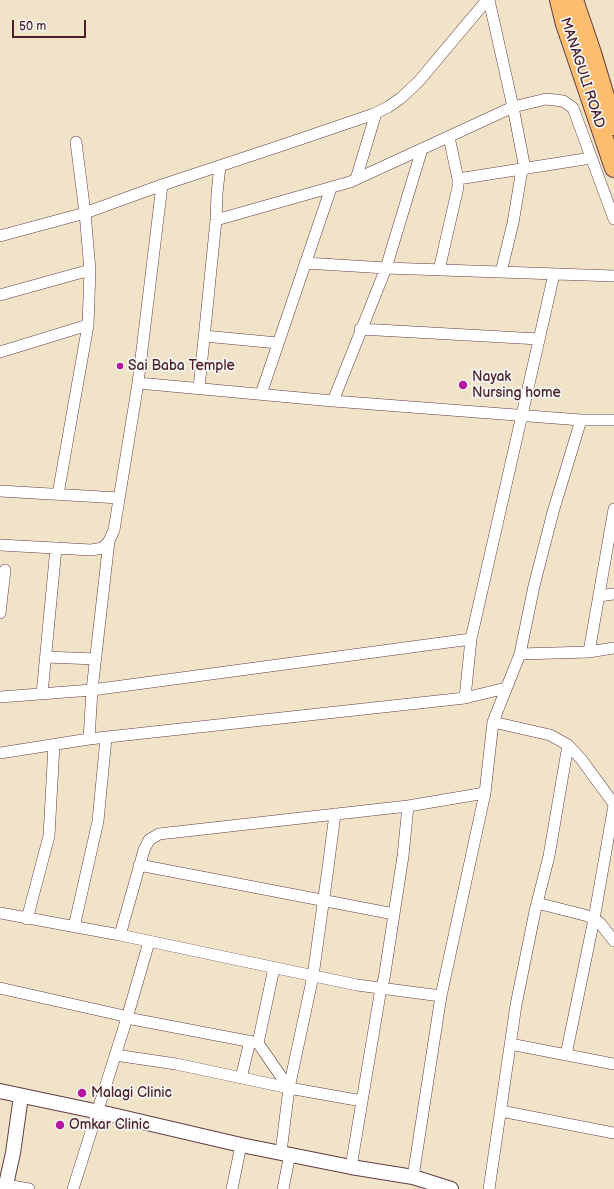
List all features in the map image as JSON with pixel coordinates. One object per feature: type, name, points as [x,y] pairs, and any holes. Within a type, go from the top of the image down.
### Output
[{"type":"main road","name":"MANAGULI ROAD","points":[[560,0],[565,24],[614,168]]},
{"type":"main road","name":"MANAGULI ROAD","points":[[574,0],[614,126]]},
{"type":"street","points":[[488,0],[513,107],[523,169],[513,223],[500,272]]},
{"type":"street","points":[[0,236],[85,213],[388,107],[401,98],[419,81],[488,0]]},
{"type":"street","points":[[216,220],[332,188],[356,179],[513,107],[546,99],[563,101],[573,108],[614,219]]},
{"type":"street","points":[[356,179],[376,112]]},
{"type":"street","points":[[439,270],[458,187],[458,179],[449,137]]},
{"type":"street","points":[[58,494],[88,325],[90,270],[85,213],[76,142]]},
{"type":"street","points":[[333,401],[360,330],[386,268],[422,149]]},
{"type":"street","points":[[458,179],[591,158]]},
{"type":"street","points":[[199,388],[220,166]]},
{"type":"street","points":[[0,545],[91,550],[103,548],[109,541],[114,530],[138,383],[162,185]]},
{"type":"street","points":[[261,394],[332,188]]},
{"type":"street","points":[[305,263],[386,268],[614,276]]},
{"type":"street","points":[[0,295],[90,270]]},
{"type":"street","points":[[465,698],[472,638],[554,274]]},
{"type":"street","points":[[0,352],[88,325]]},
{"type":"street","points":[[360,330],[539,339]]},
{"type":"street","points":[[204,336],[278,343]]},
{"type":"street","points":[[138,383],[333,401],[581,420],[614,420]]},
{"type":"street","points":[[413,1177],[441,996],[485,793],[494,722],[520,654],[534,586],[553,512],[581,420]]},
{"type":"street","points":[[0,491],[119,498]]},
{"type":"street","points":[[589,652],[614,509]]},
{"type":"street","points":[[89,739],[92,690],[109,541]]},
{"type":"street","points":[[42,694],[56,548]]},
{"type":"street","points":[[0,613],[5,570]]},
{"type":"street","points":[[599,596],[614,594]]},
{"type":"street","points":[[0,696],[92,690],[472,638]]},
{"type":"street","points":[[520,654],[589,652],[614,648]]},
{"type":"street","points":[[46,657],[96,659]]},
{"type":"street","points":[[0,753],[54,746],[89,739],[465,698],[506,688]]},
{"type":"street","points":[[494,722],[550,735],[568,745],[614,805],[594,919],[566,1055]]},
{"type":"street","points":[[74,927],[98,821],[106,738]]},
{"type":"street","points":[[489,1189],[516,1005],[548,856],[568,745]]},
{"type":"street","points":[[27,918],[49,836],[54,746]]},
{"type":"street","points":[[120,935],[139,865],[149,840],[159,834],[408,806],[485,793]]},
{"type":"street","points":[[351,1167],[381,988],[384,979],[403,856],[408,806]]},
{"type":"street","points":[[283,1189],[289,1088],[313,976],[335,814]]},
{"type":"street","points":[[604,857],[614,866]]},
{"type":"street","points":[[139,865],[324,902],[394,914]]},
{"type":"street","points":[[537,903],[582,914],[594,919],[600,923],[614,941]]},
{"type":"street","points":[[0,914],[120,935],[357,985],[441,996]]},
{"type":"street","points":[[73,1189],[127,1018],[149,942]]},
{"type":"street","points":[[241,1078],[254,1042],[274,968]]},
{"type":"street","points":[[0,988],[120,1015],[127,1018],[254,1042],[289,1088]]},
{"type":"street","points":[[510,1044],[614,1064]]},
{"type":"street","points":[[115,1055],[176,1064],[362,1102]]},
{"type":"street","points":[[0,1091],[241,1145],[351,1167],[413,1177],[443,1188]]},
{"type":"street","points":[[21,1096],[13,1153],[5,1187],[29,1189]]},
{"type":"street","points":[[501,1111],[614,1133]]},
{"type":"street","points":[[232,1189],[241,1145]]},
{"type":"place","name":"Sai Baba Temple","points":[[120,366]]},
{"type":"place","name":"Nayak Nursing home","points":[[463,385]]},
{"type":"place","name":"Malagi Clinic","points":[[82,1093]]},
{"type":"place","name":"Omkar Clinic","points":[[60,1125]]}]
